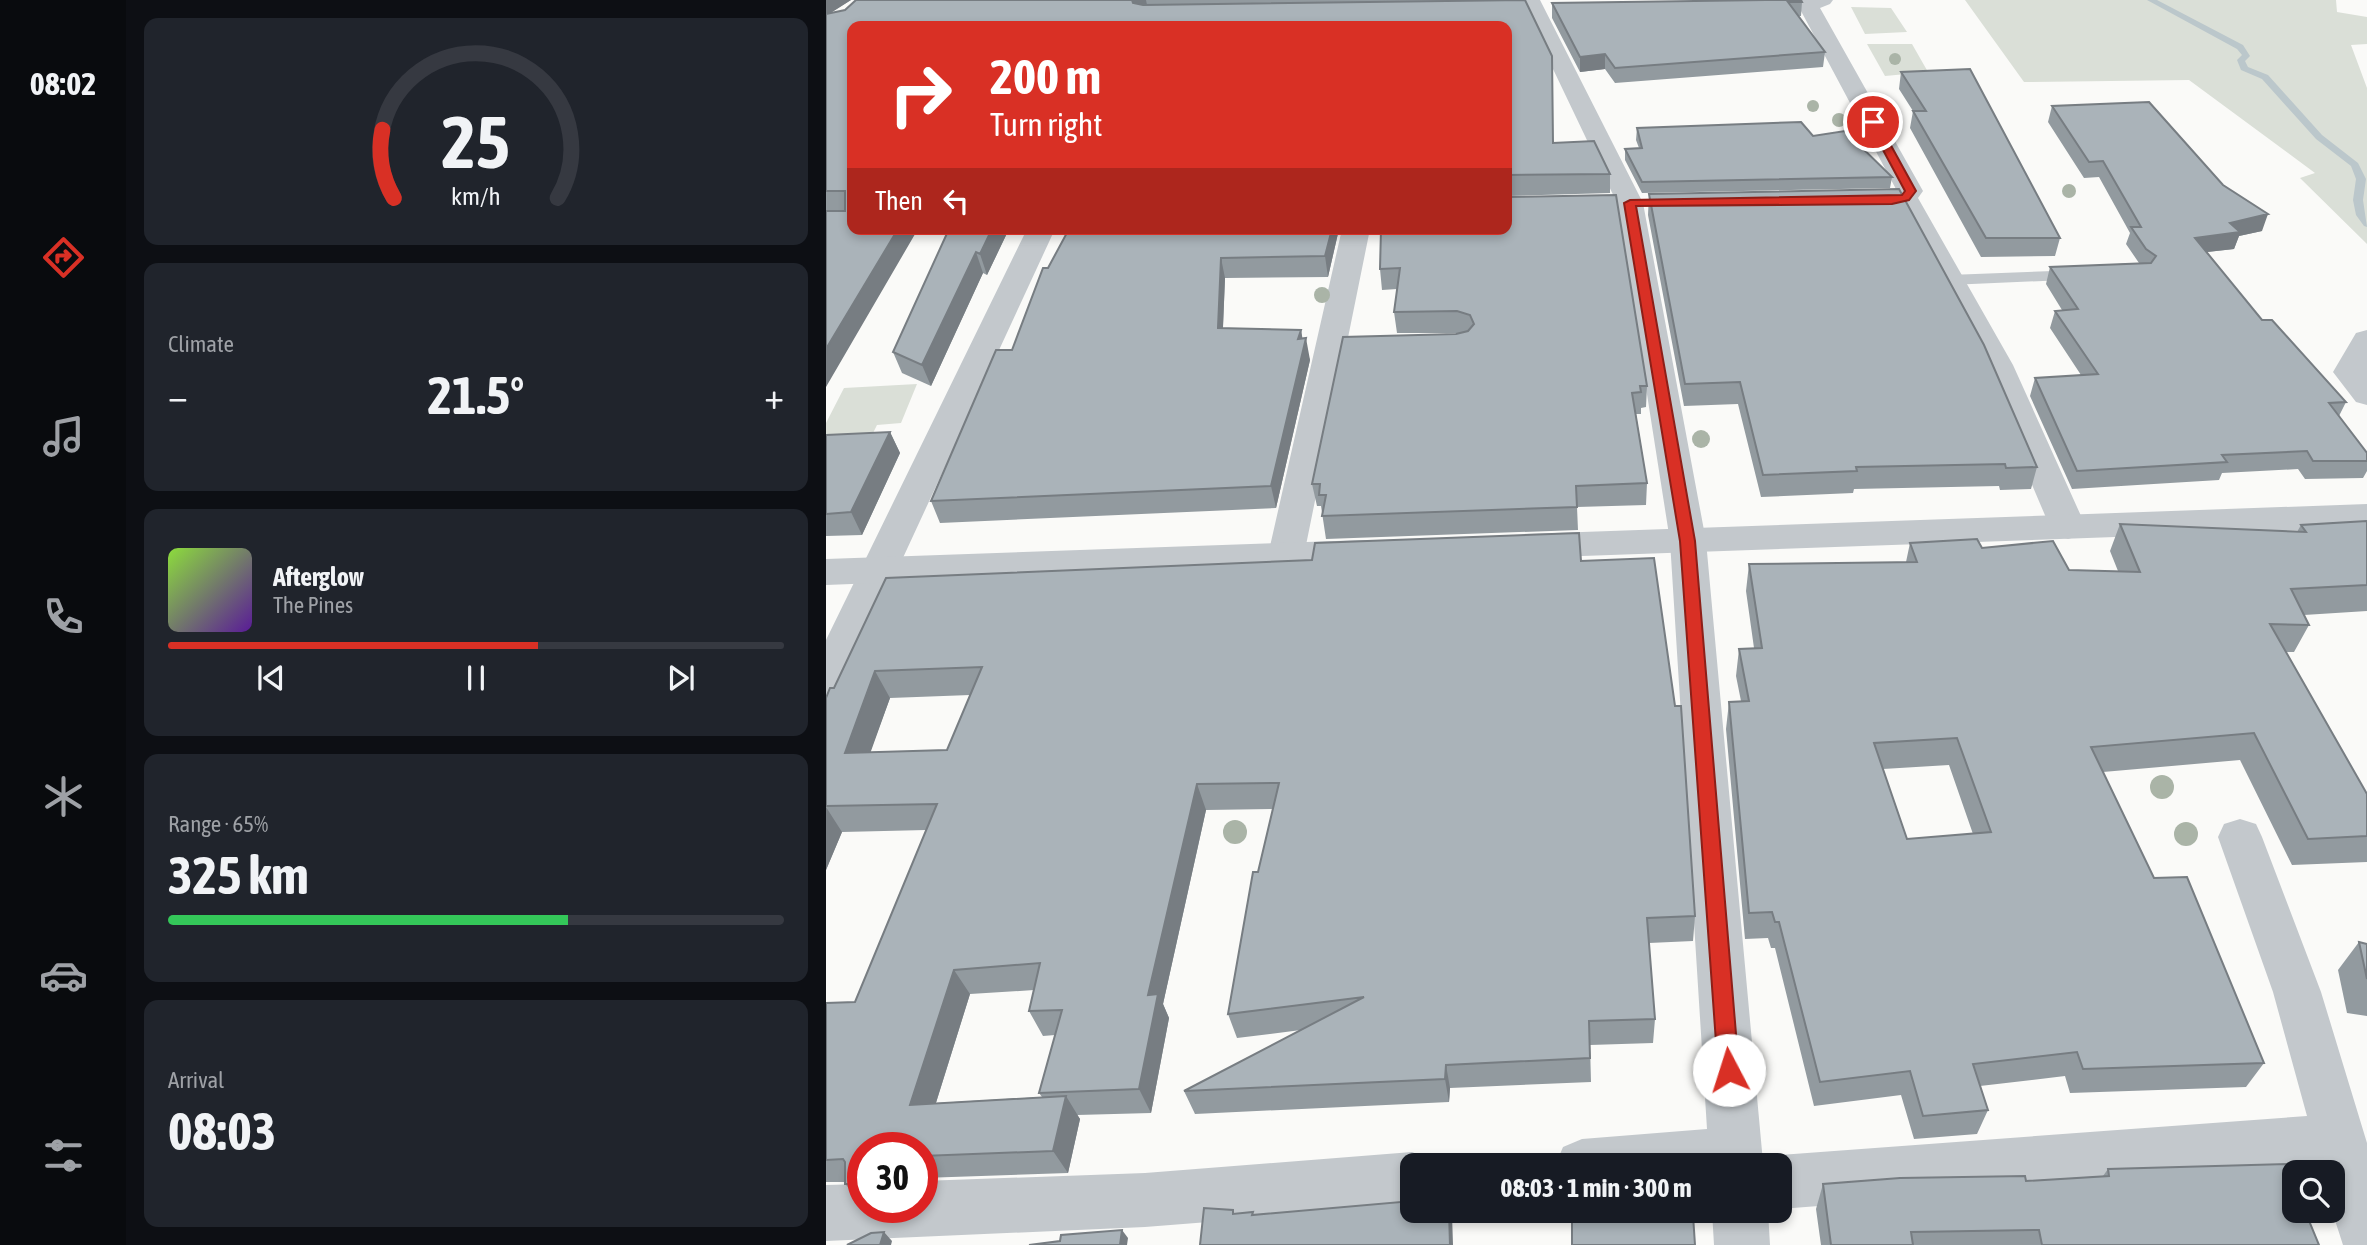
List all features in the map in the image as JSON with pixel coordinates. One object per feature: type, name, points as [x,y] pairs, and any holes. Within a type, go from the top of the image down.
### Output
[{"type":"street","points":[[1736,5],[1816,2],[1910,191],[1891,199],[1949,280],[1997,365],[2068,527]]},
{"type":"street","points":[[1533,7],[1630,203],[1688,541],[1736,1153]]},
{"type":"street","points":[[826,681],[1038,235]]},
{"type":"street","points":[[1286,555],[1343,346],[1355,235]]},
{"type":"street","points":[[2367,339],[2349,372],[2367,395]]},
{"type":"street","points":[[1494,547],[2367,516]]},
{"type":"street","points":[[826,572],[1396,551]]},
{"type":"street","points":[[2240,836],[2297,992],[2367,1236]]},
{"type":"street","points":[[1792,1181],[2339,1140]]},
{"type":"street","points":[[826,1213],[1145,1200],[1400,1180]]},
{"type":"street","points":[[1741,1223],[1742,1245]]},
{"type":"lane","points":[[1949,280],[2098,274]]},
{"type":"shaded area","points":[[1965,0],[2336,0],[2337,12],[2367,17],[2367,44],[2351,45],[2367,88],[2367,244],[2300,178],[2315,173],[2189,80],[2024,82]]},
{"type":"shaded area","points":[[1851,7],[1891,8],[1907,32],[1865,34]]},
{"type":"shaded area","points":[[1867,44],[1912,44],[1928,72],[1885,76]]},
{"type":"shaded area","points":[[917,384],[901,423],[877,425],[872,435],[826,438],[826,423],[844,388]]},
{"type":"building","points":[[856,0],[1132,0],[1133,3],[1143,5],[1525,0],[1552,56],[1553,143],[1594,141],[1610,174],[1512,175],[1512,21],[847,21],[847,235],[894,235],[826,349],[826,211],[845,211],[845,191],[826,191],[826,14],[845,10]]},
{"type":"building","points":[[1801,0],[1802,2],[1788,2],[1825,52],[1615,68],[1605,54],[1580,57],[1552,3]]},
{"type":"building","points":[[1970,69],[2060,238],[1986,238],[1913,111],[1926,111],[1901,72]]},
{"type":"building","points":[[2149,102],[2223,185],[2268,214],[2230,223],[2240,232],[2195,238],[2262,320],[2272,320],[2346,402],[2329,403],[2367,453],[2367,461],[2313,461],[2307,451],[2222,455],[2227,462],[2077,471],[2035,378],[2098,374],[2055,311],[2078,309],[2050,267],[2151,263],[2156,256],[2146,249],[2131,227],[2141,227],[2103,161],[2089,162],[2052,106]]},
{"type":"building","points":[[1801,122],[1813,136],[1845,131],[1892,177],[1642,182],[1625,149],[1642,148],[1637,128]]},
{"type":"building","points":[[1899,189],[1984,345],[2037,467],[2006,468],[2005,464],[1856,467],[1857,471],[1763,475],[1740,382],[1685,384],[1649,194]]},
{"type":"building","points":[[1616,195],[1647,386],[1640,386],[1641,392],[1632,393],[1647,483],[1576,486],[1577,507],[1322,516],[1326,495],[1319,495],[1320,484],[1312,484],[1343,337],[1456,334],[1468,331],[1474,324],[1470,315],[1457,311],[1394,312],[1400,268],[1380,269],[1381,235],[1512,235],[1512,197]]},
{"type":"building","points":[[946,235],[989,235],[980,254],[976,252],[922,365],[893,352]]},
{"type":"building","points":[[1066,235],[1330,235],[1325,256],[1221,258],[1218,328],[1301,330],[1298,339],[1306,338],[1271,486],[931,501],[996,350],[1012,350],[1043,268],[1048,268]]},
{"type":"building","points":[[890,432],[851,512],[826,514],[826,435]]},
{"type":"building","points":[[2367,521],[2367,585],[2291,589],[2309,625],[2270,624],[2367,794],[2367,836],[2308,839],[2254,733],[2091,747],[2154,878],[2187,877],[2264,1063],[2083,1069],[2077,1052],[1973,1064],[1988,1110],[1923,1116],[1910,1071],[1820,1082],[1779,922],[1775,922],[1772,912],[1749,913],[1729,702],[1749,701],[1739,649],[1762,648],[1749,564],[1917,562],[1910,543],[1977,539],[1982,548],[2053,541],[2069,570],[2140,572],[2120,524],[2306,532],[2301,525]],"holes":[[[1957,738],[1991,832],[1907,839],[1874,743]]]},
{"type":"building","points":[[1579,533],[1581,561],[1654,558],[1675,706],[1681,706],[1695,916],[1647,918],[1655,1019],[1589,1021],[1590,1058],[1446,1065],[1445,1079],[1184,1091],[1364,997],[1228,1014],[1253,872],[1258,872],[1279,783],[1197,784],[1148,995],[1158,994],[1139,1089],[1039,1093],[1062,1010],[1029,1011],[1040,963],[954,970],[910,1105],[1066,1096],[1053,1151],[938,1155],[938,1132],[847,1132],[845,1184],[843,1159],[826,1160],[826,1003],[855,1002],[937,804],[826,806],[826,698],[830,688],[834,688],[886,578],[1312,560],[1315,543]],"holes":[[[982,667],[947,750],[845,753],[875,671]]]},
{"type":"building","points":[[2359,942],[2367,944],[2367,979]]},
{"type":"building","points":[[2282,1164],[2282,1223],[2310,1223],[2319,1245],[2042,1245],[2039,1230],[1911,1232],[1913,1245],[1831,1245],[1823,1184],[1900,1178],[2025,1176],[2026,1181],[2109,1176],[2108,1169]]},
{"type":"building","points":[[1400,1202],[1400,1223],[1449,1223],[1450,1245],[1200,1245],[1204,1208],[1233,1210],[1233,1214],[1253,1212],[1252,1215]]},
{"type":"building","points":[[1572,1223],[1694,1223],[1695,1245],[1572,1245]]},
{"type":"building","points":[[1122,1230],[1120,1245],[1029,1245],[1060,1241],[1061,1235]]},
{"type":"building","points":[[884,1232],[880,1245],[847,1245],[871,1233]]},
{"type":"waterway","points":[[2151,0],[2240,47],[2246,56],[2241,60],[2244,68],[2265,77],[2319,137],[2355,165],[2361,179],[2358,200],[2361,215],[2367,224]]},
{"type":"route","points":[[1729,1070],[1688,541],[1630,203],[1905,198],[1910,191],[1873,122]]}]
